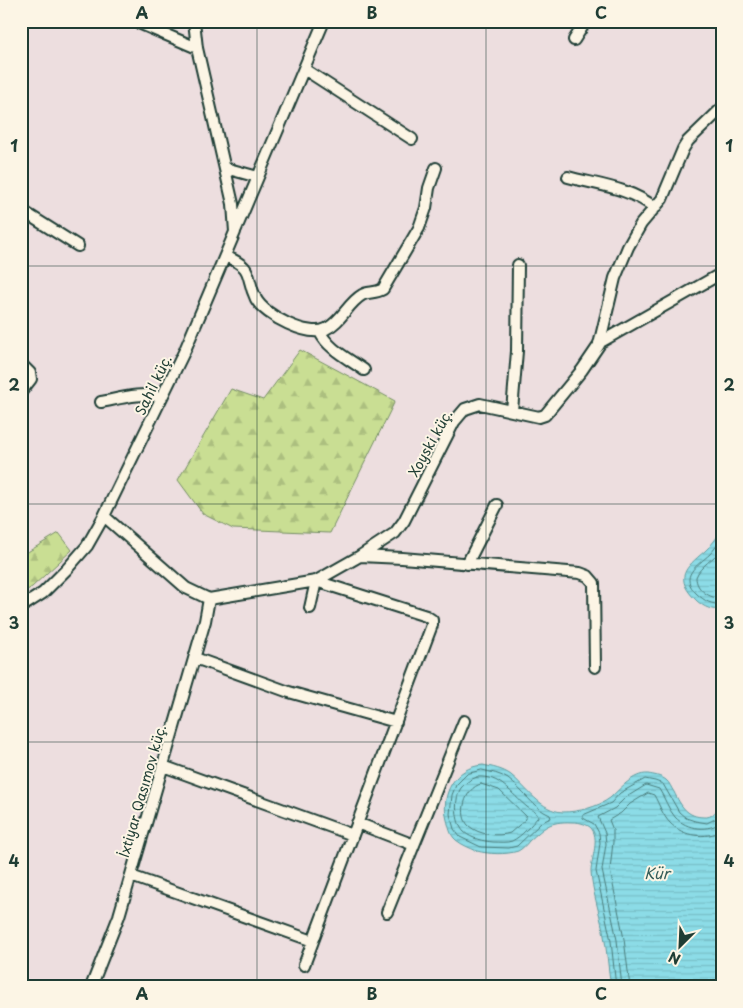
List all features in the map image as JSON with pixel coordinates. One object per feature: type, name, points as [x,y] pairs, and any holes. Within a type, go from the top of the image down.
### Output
[{"type":"street","points":[[134,21],[197,48]]},
{"type":"street","name":"Sahil küç.","points":[[194,21],[197,48],[233,204],[235,232]]},
{"type":"street","name":"Sahil küç.","points":[[21,607],[42,594],[67,570],[87,546],[104,516],[185,350],[324,21]]},
{"type":"street","points":[[574,40],[586,21]]},
{"type":"street","points":[[304,69],[412,139]]},
{"type":"street","name":"Xoyski küç.","points":[[209,599],[316,581],[395,533],[404,521],[454,422],[465,409],[480,404],[539,417],[546,414],[582,370],[600,343],[615,278],[624,255],[641,224],[655,208],[667,189],[688,141],[722,108]]},
{"type":"street","points":[[224,168],[258,177]]},
{"type":"street","points":[[225,256],[240,262],[247,269],[257,300],[264,310],[273,317],[288,324],[314,331],[320,332],[328,329],[356,299],[364,294],[377,293],[383,289],[419,228],[436,168]]},
{"type":"street","points":[[568,177],[631,193],[644,199],[655,208]]},
{"type":"street","points":[[21,210],[78,246]]},
{"type":"street","points":[[512,411],[517,351],[518,265]]},
{"type":"street","points":[[600,343],[722,273]]},
{"type":"street","points":[[320,332],[323,339],[364,370]]},
{"type":"street","points":[[21,364],[30,373],[31,379],[21,392]]},
{"type":"street","points":[[100,402],[140,394],[162,397]]},
{"type":"street","points":[[467,564],[497,505]]},
{"type":"street","points":[[104,516],[186,588],[209,599]]},
{"type":"street","points":[[360,556],[580,573],[588,576],[594,582],[595,667]]},
{"type":"street","points":[[304,965],[432,625],[432,620],[426,616],[316,581],[310,608]]},
{"type":"street","name":"İxtiyar Qasımov küç.","points":[[91,987],[112,937],[131,876],[195,658],[209,599]]},
{"type":"street","points":[[195,658],[289,692],[396,722]]},
{"type":"street","points":[[387,912],[464,721]]},
{"type":"street","points":[[163,766],[353,835]]},
{"type":"street","points":[[357,823],[414,845]]},
{"type":"street","points":[[131,876],[313,941]]},
{"type":"green space","points":[[300,350],[395,401],[330,533],[233,529],[203,514],[178,480],[231,389],[263,400]]},
{"type":"green space","points":[[59,533],[72,550],[32,587],[21,594],[21,556]]},
{"type":"water","points":[[722,530],[722,609],[712,609],[705,607],[690,593],[685,586],[684,574],[687,568],[710,546]]},
{"type":"water","name":"Kür","points":[[483,765],[508,773],[548,808],[563,812],[581,810],[600,804],[632,779],[642,774],[648,774],[667,781],[682,806],[689,813],[707,817],[714,814],[720,804],[722,777],[722,987],[611,987],[604,937],[591,871],[595,848],[593,831],[590,827],[579,823],[564,822],[553,824],[539,832],[519,850],[497,854],[477,851],[456,840],[450,831],[445,810],[448,792],[457,776],[473,767]]}]
